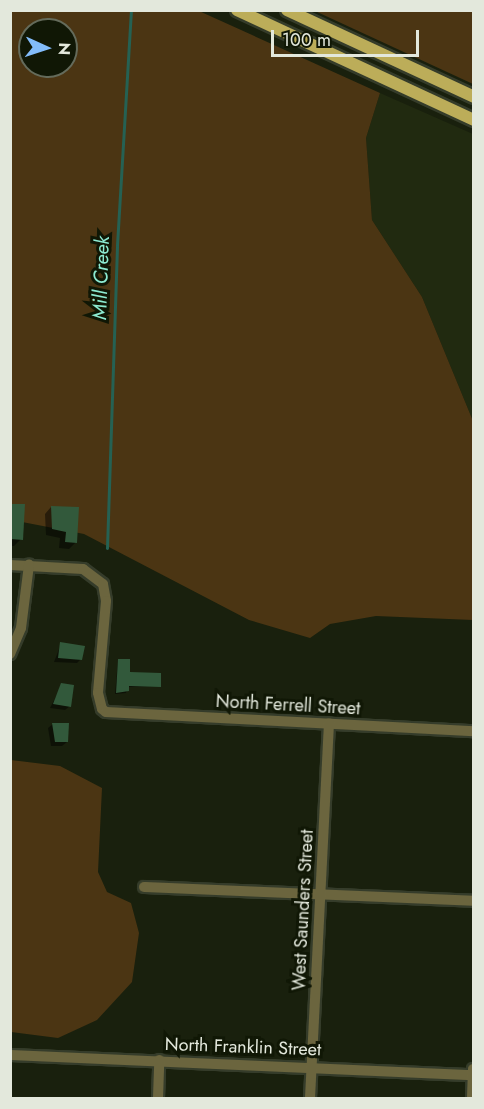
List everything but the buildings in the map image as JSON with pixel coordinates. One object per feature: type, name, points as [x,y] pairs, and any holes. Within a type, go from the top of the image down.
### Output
[{"type":"main road","points":[[237,10],[472,118]]},
{"type":"main road","points":[[287,10],[474,97]]},
{"type":"street","points":[[10,565],[29,566],[21,628],[10,654]]},
{"type":"street","name":"North Ferrell Street","points":[[29,566],[82,569],[97,577],[106,601],[98,682],[102,709],[115,714],[474,731]]},
{"type":"street","name":"West Saunders Street","points":[[310,1098],[329,723]]},
{"type":"street","points":[[144,887],[320,893],[474,902]]},
{"type":"street","name":"North Franklin Street","points":[[10,1055],[312,1066],[473,1075]]},
{"type":"street","points":[[158,1098],[159,1060]]},
{"type":"street","points":[[472,1098],[474,1068]]},
{"type":"shaded area","points":[[11,11],[199,11],[380,93],[366,138],[372,220],[422,297],[473,421],[473,620],[376,616],[330,624],[310,638],[249,620],[84,534],[17,521],[11,512]]},
{"type":"shaded area","points":[[315,11],[473,11],[473,84]]},
{"type":"shaded area","points":[[380,93],[473,134],[473,421],[422,297],[372,220],[366,138]]},
{"type":"shaded area","points":[[11,760],[60,766],[102,788],[98,872],[107,892],[131,903],[139,933],[132,982],[97,1020],[58,1038],[11,1032]]},
{"type":"waterway","name":"Mill Creek","points":[[107,548],[117,245],[131,10]]}]
